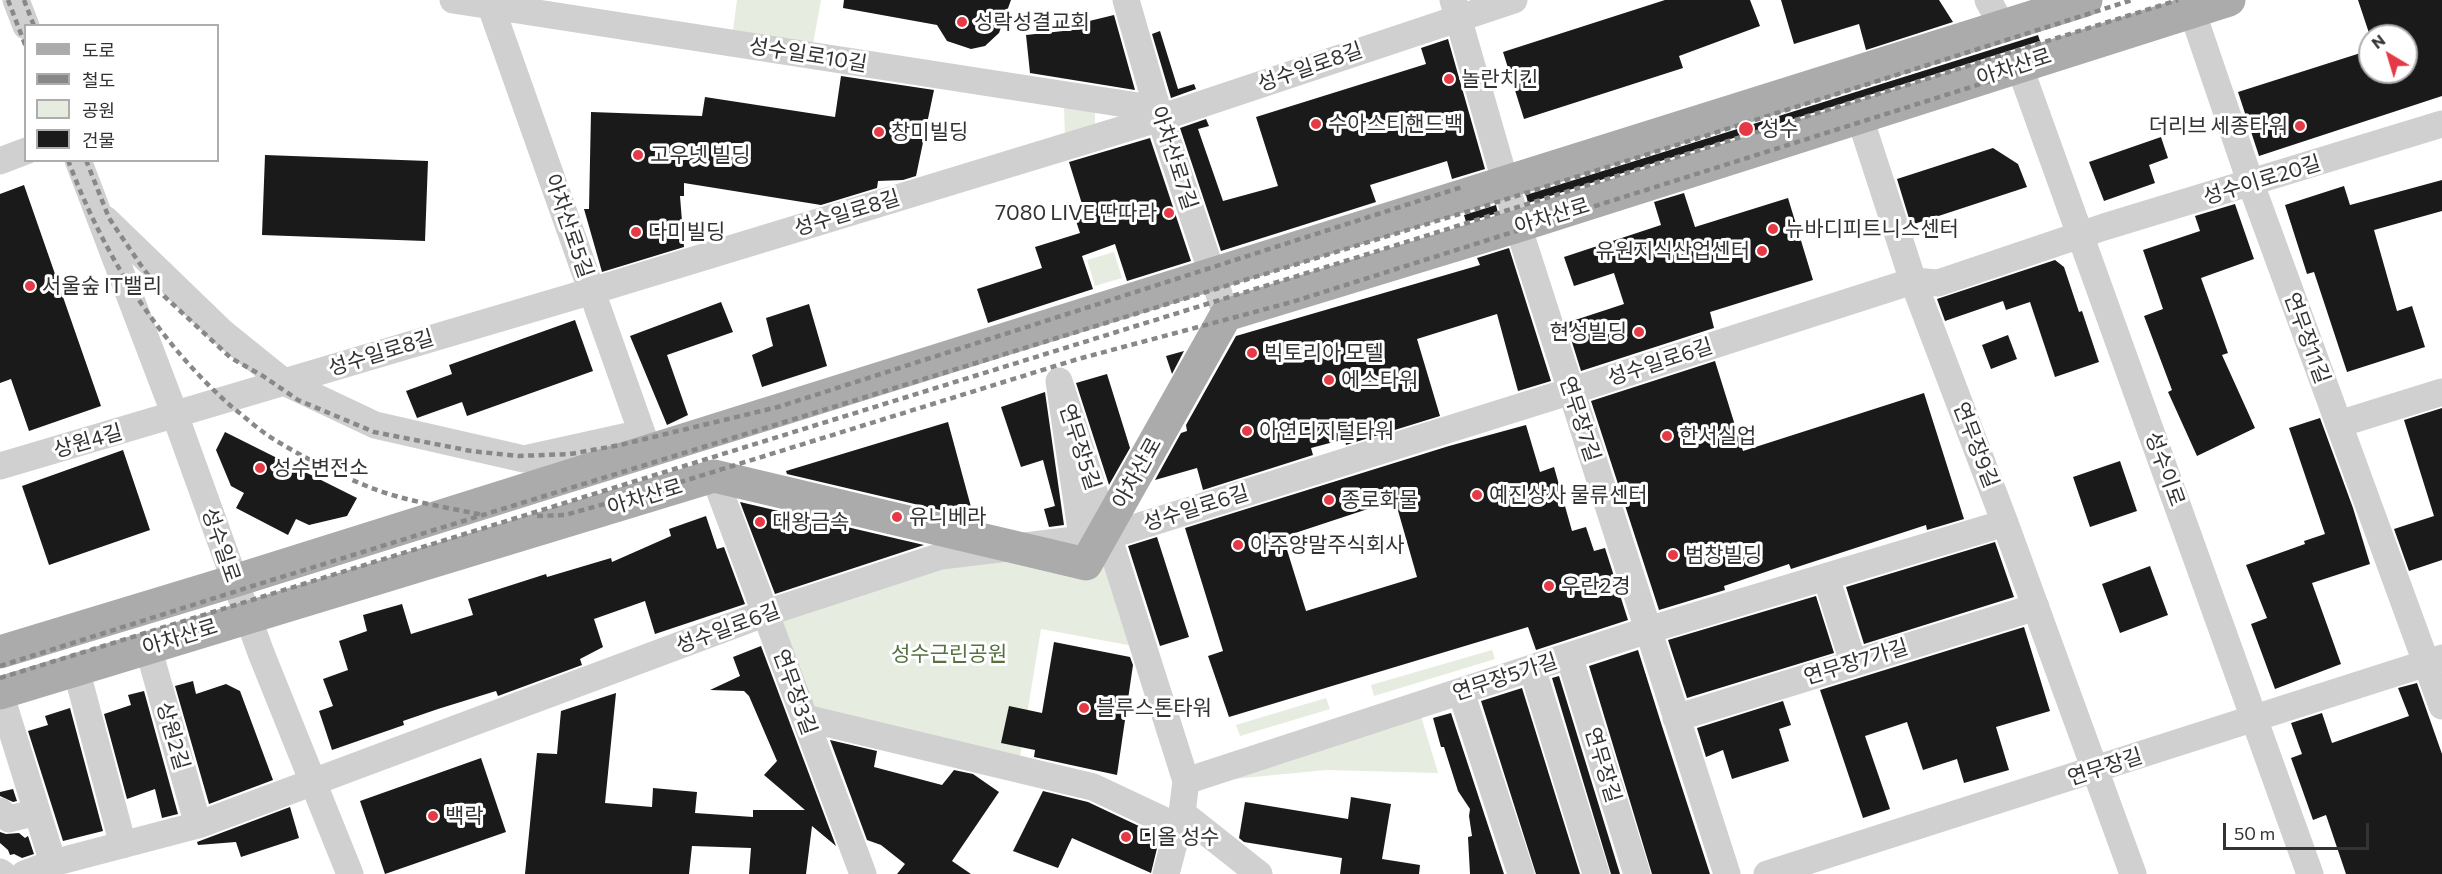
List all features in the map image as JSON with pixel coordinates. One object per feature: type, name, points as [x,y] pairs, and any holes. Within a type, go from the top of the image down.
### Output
[{"type":"main road","name":"아차산로","points":[[0,693],[247,616],[714,476],[1086,564],[1226,315],[1995,13],[2086,0]]},
{"type":"main road","name":"아차산로","points":[[0,652],[234,580],[645,442],[1212,274],[1512,204],[1860,118],[2019,65],[2229,0]]},
{"type":"street","points":[[16,0],[25,24]]},
{"type":"street","name":"성수일로10길","points":[[453,0],[492,3],[1138,106],[1160,118]]},
{"type":"street","name":"아차산로7길","points":[[1125,0],[1160,118],[1226,315]]},
{"type":"street","name":"성수일로8길","points":[[175,415],[1160,118],[1455,9],[1514,0]]},
{"type":"street","name":"아차산로5길","points":[[492,3],[645,442]]},
{"type":"street","name":"연무장7길","points":[[1455,9],[1512,204],[1727,874]]},
{"type":"street","name":"연무장11길","points":[[2192,11],[2251,184],[2339,424],[2434,661],[2442,706]]},
{"type":"street","name":"성수이로","points":[[2019,65],[2310,874]]},
{"type":"street","name":"연무장9길","points":[[1860,118],[1913,281],[2006,523],[2133,874]]},
{"type":"street","name":"성수이로20길","points":[[2082,235],[2442,124]]},
{"type":"street","points":[[0,161],[24,152]]},
{"type":"street","name":"성수일로","points":[[79,162],[175,415],[247,616],[350,874]]},
{"type":"street","name":"성수일로","points":[[99,214],[222,332],[284,382]]},
{"type":"street","name":"성수일로6길","points":[[313,782],[766,614],[941,556],[1108,536],[1913,281],[1938,283],[2082,235]]},
{"type":"street","name":"연무장5길","points":[[1086,564],[1059,381],[1186,781],[1180,820],[1166,874]]},
{"type":"street","name":"아차산로","points":[[284,382],[375,425],[524,459],[645,442]]},
{"type":"street","points":[[2339,424],[2442,392]]},
{"type":"street","name":"상원4길","points":[[0,466],[175,415]]},
{"type":"street","name":"연무장3길","points":[[714,476],[863,874]]},
{"type":"street","name":"연무장5가길","points":[[1186,781],[1648,630],[2006,523]]},
{"type":"street","points":[[1826,577],[1853,662]]},
{"type":"street","name":"연무장7가길","points":[[1677,717],[2036,607]]},
{"type":"street","name":"상원2길","points":[[148,647],[198,825]]},
{"type":"street","name":"연무장길","points":[[1569,656],[1637,874]]},
{"type":"street","name":"연무장길","points":[[1767,874],[2434,661]]},
{"type":"street","name":"연무장길","points":[[1532,668],[1596,874]]},
{"type":"street","points":[[76,669],[123,845]]},
{"type":"street","points":[[1461,692],[1521,874]]},
{"type":"street","points":[[0,693],[52,863]]},
{"type":"street","points":[[805,718],[1093,787],[1180,820],[1259,874]]},
{"type":"street","points":[[24,874],[52,863],[198,825],[313,782]]},
{"type":"street","points":[[0,811],[9,819],[37,812]]},
{"type":"green space","points":[[737,0],[821,0],[813,44],[733,30]]},
{"type":"green space","points":[[1064,104],[1095,108],[1095,129],[1065,139]]},
{"type":"green space","points":[[1114,252],[1122,278],[1095,286],[1087,260]]},
{"type":"green space","name":"성수근린공원","points":[[1103,542],[1139,647],[1041,629],[1019,763],[812,711],[777,619],[943,564]]},
{"type":"green space","points":[[1492,650],[1495,659],[1374,696],[1371,685]]},
{"type":"green space","points":[[1326,698],[1330,709],[1240,736],[1236,725]]},
{"type":"green space","points":[[1421,716],[1438,773],[1326,770],[1213,781]]},
{"type":"building","name":"성락성결교회","points":[[844,0],[1011,0],[999,33],[985,46],[971,49],[947,41],[937,25],[843,8]]},
{"type":"building","points":[[1665,0],[1750,0],[1760,26],[1679,56],[1683,68],[1524,119],[1503,52]]},
{"type":"building","points":[[1781,0],[1939,0],[1953,22],[1866,50],[1859,24],[1794,44]]},
{"type":"building","name":"더리브 세종타워","points":[[2358,0],[2442,0],[2442,96],[2259,156],[2238,92],[2358,54],[2358,84],[2418,84],[2418,24],[2366,24]]},
{"type":"building","points":[[1114,15],[1135,90],[1030,73],[1026,35],[1082,29],[1081,23]]},
{"type":"building","points":[[1160,31],[1178,89],[1194,84],[1196,89],[1171,98],[1152,34]]},
{"type":"building","points":[[2038,35],[2040,41],[1528,203],[1526,195]]},
{"type":"building","points":[[1448,39],[1485,169],[1452,179],[1447,161],[1370,185],[1376,202],[1221,251],[1180,128],[1206,119],[1209,126],[1198,129],[1223,201],[1278,186],[1256,117],[1426,64],[1421,48]]},
{"type":"building","points":[[841,76],[934,90],[916,176],[903,180],[878,181],[877,188],[821,205],[684,183],[684,196],[680,196],[684,247],[602,272],[584,209],[589,209],[591,112],[702,116],[705,97],[835,117]]},
{"type":"building","points":[[2161,137],[2168,158],[2149,165],[2155,183],[2104,201],[2089,162]]},
{"type":"building","points":[[1150,138],[1191,261],[1127,281],[1115,244],[1082,256],[1093,289],[988,323],[977,289],[1042,268],[1035,247],[1080,233],[1076,221],[1086,217],[1069,162]]},
{"type":"building","points":[[1993,148],[2018,164],[2027,187],[1911,225],[1897,179]]},
{"type":"building","points":[[265,155],[428,161],[425,241],[262,235]]},
{"type":"building","points":[[2442,180],[2442,211],[2374,230],[2397,311],[2412,306],[2425,347],[2347,372],[2314,272],[2307,274],[2285,205],[2344,186],[2350,205]]},
{"type":"building","name":"서울숲 IT밸리","points":[[24,185],[101,406],[29,431],[11,379],[0,383],[0,194]]},
{"type":"building","points":[[1684,193],[1695,227],[1788,198],[1813,280],[1710,312],[1714,328],[1581,371],[1566,323],[1624,304],[1614,273],[1574,286],[1564,257],[1661,225],[1654,202]]},
{"type":"building","points":[[2235,204],[2254,259],[2201,278],[2228,353],[2222,355],[2255,428],[2197,456],[2168,392],[2172,390],[2144,316],[2163,309],[2143,250],[2200,231],[2195,216]]},
{"type":"building","points":[[1496,205],[1498,213],[1466,222],[1464,215]]},
{"type":"building","points":[[1509,248],[1551,381],[1518,391],[1497,314],[1417,339],[1440,416],[1346,445],[1345,439],[1311,448],[1313,455],[1203,490],[1197,468],[1155,480],[1181,433],[1187,431],[1186,425],[1236,336],[1480,265],[1477,258]]},
{"type":"building","points":[[2055,260],[2064,267],[2099,362],[2055,377],[2030,302],[2006,310],[2003,301],[1945,321],[1937,299]]},
{"type":"building","points":[[721,302],[733,332],[667,355],[688,415],[667,425],[630,336]]},
{"type":"building","points":[[809,304],[827,366],[762,387],[752,355],[773,346],[766,318]]},
{"type":"building","points":[[575,320],[593,371],[467,416],[462,402],[417,418],[406,391],[452,374],[449,365]]},
{"type":"building","points":[[2008,335],[2017,359],[1991,369],[1982,345]]},
{"type":"building","points":[[1184,351],[1172,374],[1166,356]]},
{"type":"building","points":[[1715,361],[1743,451],[1924,393],[1964,519],[1927,530],[1926,525],[1791,569],[1789,564],[1724,586],[1725,590],[1659,610],[1591,401]]},
{"type":"building","points":[[1107,374],[1130,448],[1109,485],[1076,383]]},
{"type":"building","points":[[1045,392],[1064,525],[1049,527],[1044,509],[1055,506],[1043,460],[1021,467],[1001,407]]},
{"type":"building","points":[[2442,408],[2442,560],[2409,571],[2394,529],[2434,516],[2404,420]]},
{"type":"building","points":[[2320,418],[2353,508],[2370,564],[2312,583],[2341,664],[2275,689],[2251,624],[2267,618],[2246,565],[2305,544],[2304,541],[2325,534],[2289,428]]},
{"type":"building","points":[[948,422],[974,518],[787,474],[786,471]]},
{"type":"building","points":[[1526,425],[1540,472],[1554,467],[1572,531],[1586,527],[1594,551],[1605,548],[1628,620],[1536,650],[1528,627],[1229,717],[1208,656],[1223,651],[1185,528],[1449,446]],"holes":[[[1395,500],[1417,577],[1306,611],[1283,537]]]},
{"type":"building","name":"성수변전소","points":[[225,432],[357,498],[347,516],[309,525],[296,519],[288,535],[236,508],[244,493],[231,486],[216,450]]},
{"type":"building","points":[[123,450],[150,530],[49,565],[22,486]]},
{"type":"building","points":[[2120,461],[2137,511],[2090,527],[2073,477]]},
{"type":"building","points":[[740,502],[924,545],[775,594]]},
{"type":"building","points":[[706,516],[717,549],[724,547],[745,604],[655,634],[645,601],[594,619],[603,647],[580,659],[582,665],[498,696],[496,691],[438,709],[403,721],[404,725],[332,750],[319,711],[333,706],[323,679],[348,670],[339,641],[367,631],[363,615],[402,604],[411,634],[473,615],[468,599],[546,574],[547,577],[611,558],[612,562],[671,536],[669,529]]},
{"type":"building","points":[[1157,537],[1189,637],[1160,646],[1128,546]]},
{"type":"building","points":[[1995,542],[2014,597],[1864,644],[1846,587]]},
{"type":"building","points":[[2150,566],[2168,615],[2120,633],[2102,584]]},
{"type":"building","points":[[1816,596],[1834,653],[1687,698],[1668,640]]},
{"type":"building","points":[[2024,627],[2050,711],[1996,727],[2009,770],[1964,783],[1957,759],[1923,770],[1907,722],[1865,736],[1890,809],[1863,818],[1820,690]]},
{"type":"building","name":"블루스톤타워","points":[[1054,642],[1130,657],[1133,665],[1117,775],[1034,757],[1035,750],[1001,743],[1009,706],[1042,713]]},
{"type":"building","points":[[761,646],[836,846],[812,826],[806,874],[749,874],[751,848],[692,846],[689,874],[525,874],[537,753],[557,754],[561,711],[616,693],[605,803],[652,807],[653,788],[697,792],[695,813],[753,817],[753,810],[805,810],[764,775],[777,761],[749,696],[744,691],[710,690],[740,676],[733,657]]},
{"type":"building","points":[[1638,650],[1710,874],[1652,874],[1589,666]]},
{"type":"building","points":[[1559,676],[1620,874],[1611,874],[1552,678]]},
{"type":"building","points":[[193,681],[196,694],[226,684],[240,691],[273,780],[209,804],[175,686]]},
{"type":"building","points":[[2417,683],[2442,754],[2442,874],[2346,874],[2326,815],[2313,820],[2291,758],[2302,754],[2291,723],[2322,713],[2332,743],[2409,716],[2398,688]]},
{"type":"building","points":[[1522,688],[1580,874],[1536,874],[1481,701]]},
{"type":"building","points":[[144,691],[178,814],[162,818],[155,789],[127,799],[104,714],[131,705],[128,695]]},
{"type":"building","points":[[1783,701],[1791,725],[1779,729],[1789,761],[1732,779],[1723,750],[1706,757],[1697,728]]},
{"type":"building","points":[[70,708],[103,831],[63,841],[28,731],[48,725],[45,716]]},
{"type":"building","points":[[1451,713],[1504,874],[1470,874],[1468,837],[1472,836],[1470,809],[1458,791],[1444,747],[1441,747],[1433,718]]},
{"type":"building","points":[[830,740],[877,751],[874,767],[942,785],[954,770],[973,774],[999,792],[952,861],[971,874],[897,874],[905,864],[881,845],[867,840]]},
{"type":"building","name":"백락","points":[[481,758],[506,832],[385,874],[360,801]]},
{"type":"building","points":[[13,789],[17,801],[13,802],[0,796],[0,792]]},
{"type":"building","points":[[1043,791],[1088,802],[1160,836],[1151,873],[1072,838],[1058,868],[1013,851]]},
{"type":"building","points":[[1351,797],[1391,804],[1382,859],[1420,865],[1419,874],[1340,874],[1342,858],[1244,842],[1239,838],[1245,802],[1348,819]]},
{"type":"building","points":[[290,807],[299,838],[241,857],[236,842],[198,845],[197,842]]},
{"type":"building","points":[[0,832],[19,833],[25,838],[28,836],[34,854],[22,858],[14,854],[10,855],[0,843]]},
{"type":"railway","points":[[8,0],[24,42]]},
{"type":"railway","points":[[24,0],[33,24]]},
{"type":"railway","points":[[0,666],[1469,211],[2132,0]]},
{"type":"railway","points":[[0,678],[2178,0]]},
{"type":"railway","points":[[537,516],[565,515],[658,489],[1078,359],[1292,302],[2028,69]]},
{"type":"railway","points":[[69,162],[98,229],[135,294],[156,325],[180,354],[232,407],[264,433],[286,447],[357,482],[410,500],[483,515]]},
{"type":"railway","points":[[87,162],[109,218],[140,264],[164,296],[231,358],[298,400],[374,432],[471,451],[518,456],[570,454],[620,445],[778,407],[1462,187]]},
{"type":"place","name":"성락성결교회","points":[[962,22]]},
{"type":"place","name":"놀란치킨","points":[[1449,79]]},
{"type":"place","name":"수아스티핸드백","points":[[1316,124]]},
{"type":"place","name":"더리브 세종타워","points":[[2300,126]]},
{"type":"place","name":"성수","points":[[1746,129]]},
{"type":"place","name":"창미빌딩","points":[[879,132]]},
{"type":"place","name":"고우넷 빌딩","points":[[638,155]]},
{"type":"place","name":"7080 LIVE 딴따라","points":[[1169,213]]},
{"type":"place","name":"뉴바디피트니스센터","points":[[1773,229]]},
{"type":"place","name":"다미빌딩","points":[[636,232]]},
{"type":"place","name":"유원지식산업센터","points":[[1762,251]]},
{"type":"place","name":"서울숲 IT밸리","points":[[30,286]]},
{"type":"place","name":"현성빌딩","points":[[1639,332]]},
{"type":"place","name":"빅토리아 모텔","points":[[1252,353]]},
{"type":"place","name":"에스타워","points":[[1329,380]]},
{"type":"place","name":"아연디지털타워","points":[[1247,431]]},
{"type":"place","name":"한서실업","points":[[1667,436]]},
{"type":"place","name":"성수변전소","points":[[260,468]]},
{"type":"place","name":"예진상사 물류센터","points":[[1477,495]]},
{"type":"place","name":"종로화물","points":[[1329,500]]},
{"type":"place","name":"유니베라","points":[[897,517]]},
{"type":"place","name":"대왕금속","points":[[760,522]]},
{"type":"place","name":"아주양말주식회사","points":[[1238,545]]},
{"type":"place","name":"범창빌딩","points":[[1673,555]]},
{"type":"place","name":"우란2경","points":[[1549,586]]},
{"type":"place","name":"블루스톤타워","points":[[1084,708]]},
{"type":"place","name":"백락","points":[[433,816]]},
{"type":"place","name":"디올 성수","points":[[1126,837]]}]
